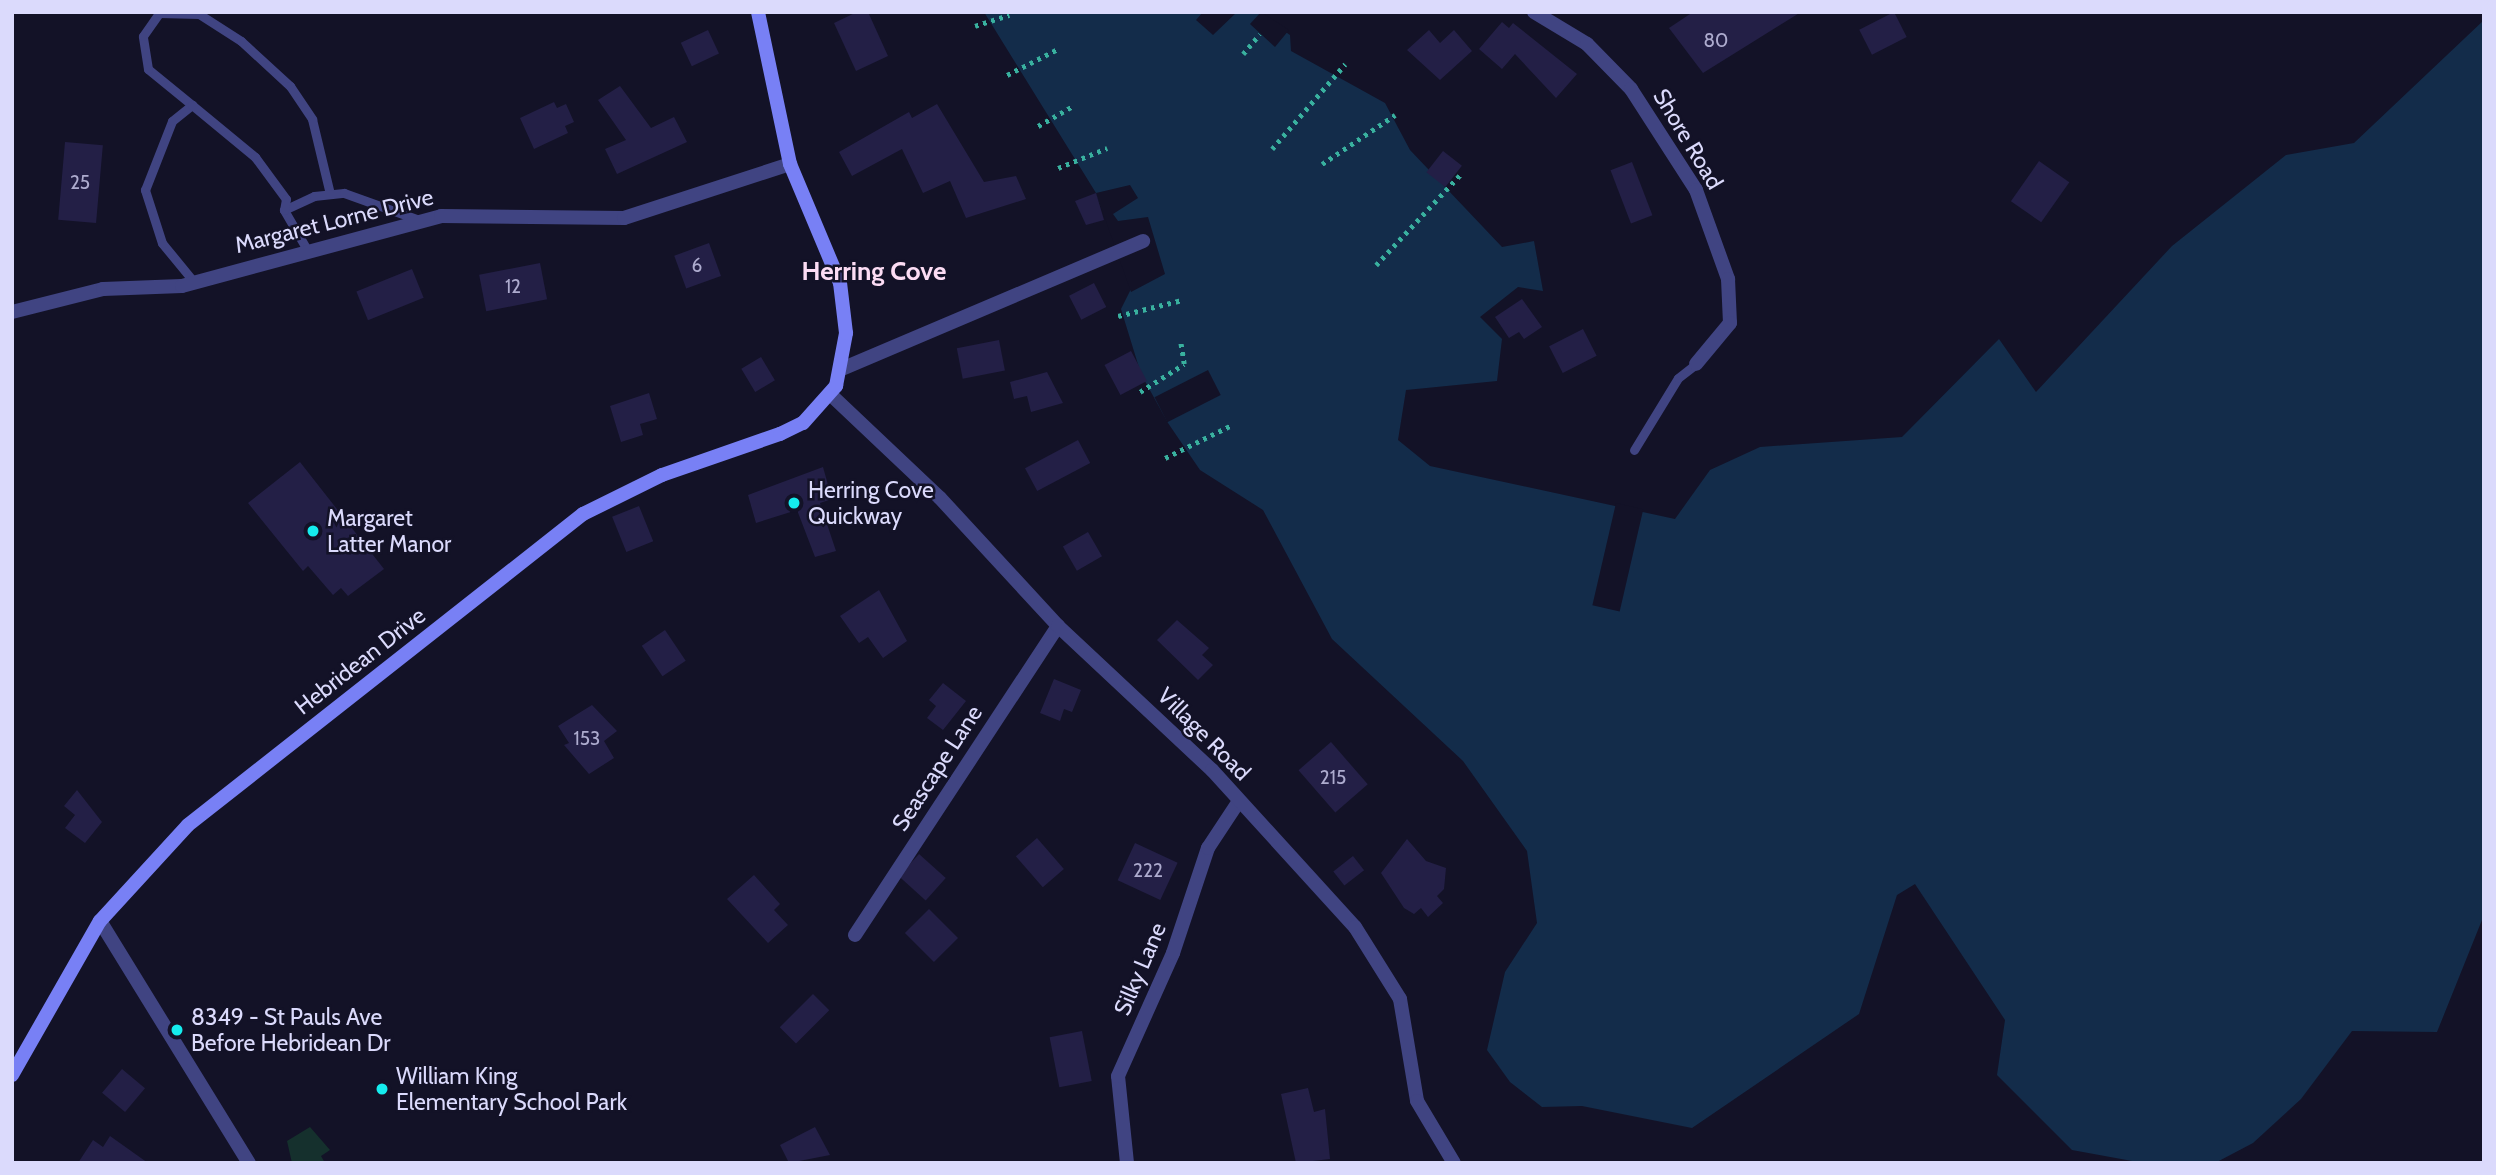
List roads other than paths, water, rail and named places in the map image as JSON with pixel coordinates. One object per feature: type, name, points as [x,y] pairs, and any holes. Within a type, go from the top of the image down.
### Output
[{"type":"main road","points":[[758,12],[790,164],[840,284],[844,368]]},
{"type":"main road","name":"Hebridean Drive","points":[[12,1074],[100,920],[188,825],[583,514],[662,475],[780,434],[803,423],[830,394],[844,368]]},
{"type":"street","name":"Shore Road","points":[[1534,12],[1587,44],[1631,89],[1696,190],[1728,278],[1730,323],[1696,364]]},
{"type":"street","name":"Margaret Lorne Drive","points":[[12,313],[103,289],[162,290],[309,253],[419,220],[470,213],[624,218],[790,164]]},
{"type":"street","points":[[844,368],[1143,241]]},
{"type":"street","name":"Village Road","points":[[830,394],[940,498],[1058,626],[1240,801],[1384,966],[1408,1025],[1417,1101],[1454,1163]]},
{"type":"street","name":"Seascape Lane","points":[[855,935],[1058,626]]},
{"type":"street","name":"Silky Lane","points":[[1127,1163],[1118,1076],[1174,953],[1208,848],[1240,801]]},
{"type":"street","points":[[100,920],[249,1163]]},
{"type":"lane","points":[[309,253],[284,210],[286,199],[255,157],[148,69],[143,36],[159,13],[198,14],[241,41],[290,86],[312,118],[330,194]]},
{"type":"lane","points":[[192,105],[172,121],[145,190],[162,243],[194,282]]},
{"type":"lane","points":[[284,210],[330,194],[344,193],[419,220]]},
{"type":"lane","points":[[1634,450],[1678,378],[1696,364]]},
{"type":"water","points":[[984,12],[1256,12],[1290,35],[1291,51],[1385,103],[1410,150],[1502,247],[1534,241],[1543,291],[1518,287],[1480,317],[1502,339],[1497,381],[1406,390],[1398,440],[1430,466],[1675,519],[1710,470],[1760,447],[1902,437],[1999,339],[2036,392],[2172,246],[2286,155],[2354,143],[2484,20],[2484,915],[2437,1032],[2352,1031],[2301,1099],[2253,1143],[2215,1163],[2143,1163],[2072,1150],[1997,1075],[2005,1020],[1915,884],[1897,895],[1859,1014],[1692,1128],[1582,1106],[1542,1107],[1510,1082],[1487,1050],[1505,972],[1537,923],[1527,851],[1463,761],[1332,639],[1263,510],[1200,470],[1168,423],[1141,374],[1121,309],[1132,287],[1096,193]]},
{"type":"place","name":"Herring Cove Quickway","points":[[794,503]]},
{"type":"place","name":"Margaret Latter Manor","points":[[313,531]]},
{"type":"place","name":"8349 - St Pauls Ave Before Hebridean Dr","points":[[177,1030]]},
{"type":"place","name":"William King Elementary School Park","points":[[382,1089]]},
{"type":"district","name":"Herring Cove","points":[[874,272]]}]
